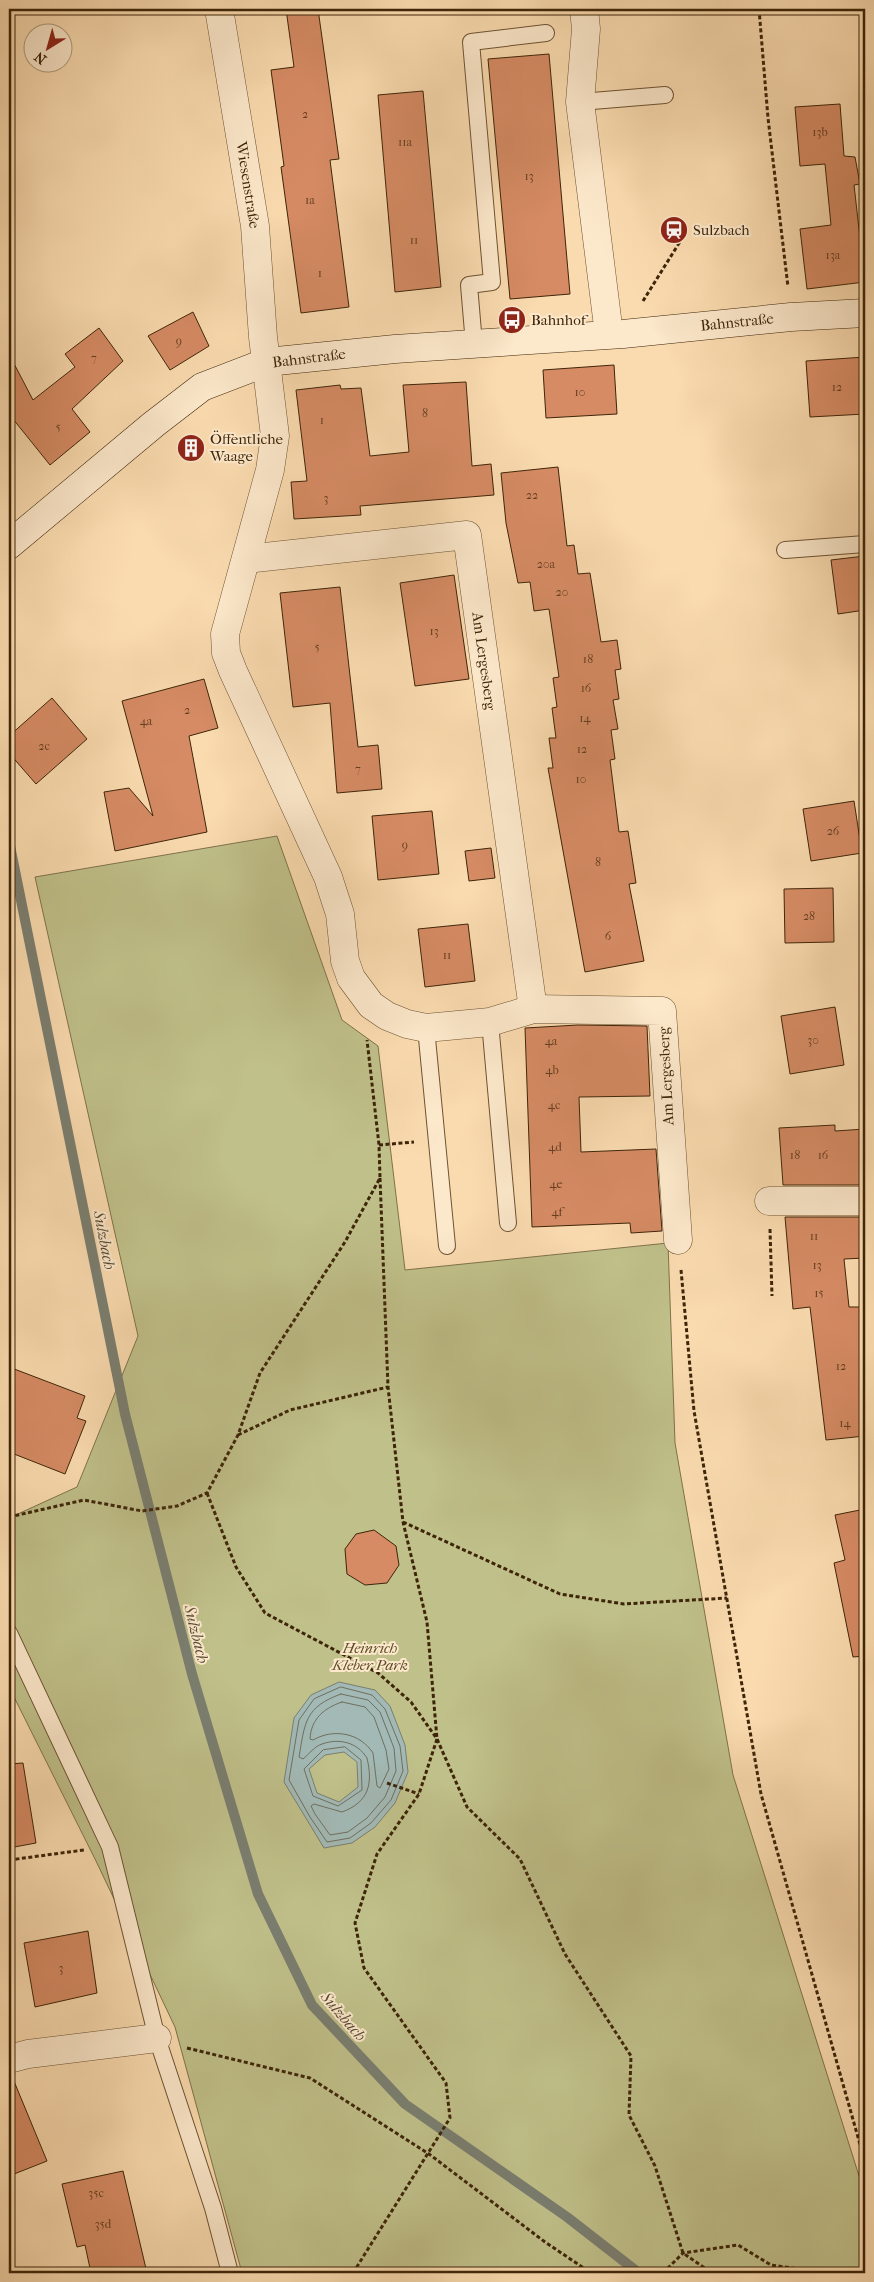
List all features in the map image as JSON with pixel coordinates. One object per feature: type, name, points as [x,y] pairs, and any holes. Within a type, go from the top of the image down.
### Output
[{"type":"street","name":"Wiesenstraße","points":[[219,9],[255,226],[263,337],[267,362]]},
{"type":"street","points":[[584,9],[586,29],[580,102],[616,334]]},
{"type":"street","name":"Bahnstraße","points":[[9,545],[154,424],[202,387],[267,362],[394,349],[616,334],[791,317],[865,313]]},
{"type":"street","name":"Am Lergesberg","points":[[267,362],[276,436],[270,470],[225,634],[226,653],[328,877],[340,914],[345,961],[351,978],[371,1005],[387,1016],[407,1024],[426,1028],[490,1022],[533,1009],[662,1011],[678,1240]]},
{"type":"street","name":"Am Lergesberg","points":[[246,559],[467,535],[533,1009]]},
{"type":"street","points":[[769,1201],[865,1200]]},
{"type":"street","points":[[9,2059],[28,2054],[156,2038]]},
{"type":"lane","points":[[474,344],[468,285],[492,282],[472,42],[546,34]]},
{"type":"lane","points":[[580,102],[665,95]]},
{"type":"lane","points":[[785,550],[865,544]]},
{"type":"lane","points":[[490,1022],[508,1222]]},
{"type":"lane","points":[[426,1028],[447,1246]]},
{"type":"lane","points":[[9,1634],[110,1847],[156,2038],[213,2208],[230,2273]]},
{"type":"path","points":[[759,9],[768,118],[791,317]]},
{"type":"path","points":[[616,334],[681,240]]},
{"type":"path","points":[[353,2273],[450,2118],[446,2083],[364,1968],[355,1923],[377,1854],[420,1794],[437,1739],[427,1622],[403,1522],[388,1387],[379,1145],[365,1022],[371,1005]]},
{"type":"path","points":[[379,1145],[437,1141]]},
{"type":"path","points":[[9,1517],[84,1500],[142,1511],[177,1506],[207,1493],[238,1435],[260,1373],[345,1242],[380,1178]]},
{"type":"path","points":[[769,1201],[772,1296]]},
{"type":"path","points":[[678,1240],[694,1411],[761,1794],[865,2162]]},
{"type":"path","points":[[238,1435],[290,1410],[388,1387]]},
{"type":"path","points":[[207,1493],[236,1567],[265,1614],[378,1673],[411,1702],[437,1739],[467,1807],[520,1859],[566,1954],[631,2056],[629,2115],[655,2166],[683,2253],[706,2269],[717,2273]]},
{"type":"path","points":[[403,1522],[560,1594],[624,1604],[727,1598]]},
{"type":"path","points":[[387,1783],[420,1794]]},
{"type":"path","points":[[9,1860],[110,1847]]},
{"type":"path","points":[[156,2038],[193,2050],[310,2078],[429,2154],[545,2242],[592,2273]]},
{"type":"path","points":[[663,2273],[683,2253],[738,2244],[772,2265],[826,2273]]},
{"type":"green space","name":"Heinrich Kleber Park","points":[[277,836],[342,1020],[378,1046],[405,1270],[668,1243],[675,1443],[733,1775],[865,2195],[865,2273],[242,2273],[175,2027],[96,1861],[9,1687],[9,1518],[77,1487],[138,1336],[35,877]]},
{"type":"water","points":[[339,1682],[375,1690],[390,1706],[405,1745],[408,1772],[395,1803],[375,1827],[352,1843],[324,1848],[284,1782],[294,1718],[311,1695]],"holes":[[[344,1752],[357,1762],[358,1787],[339,1802],[317,1793],[309,1769],[325,1755]]]},
{"type":"building","points":[[286,9],[318,9],[339,159],[330,160],[349,307],[301,313],[281,167],[284,166],[271,70],[294,67]]},
{"type":"building","points":[[549,54],[570,294],[510,299],[488,59]]},
{"type":"building","points":[[423,91],[441,287],[395,292],[378,95]]},
{"type":"building","points":[[840,104],[844,156],[855,157],[860,184],[854,185],[865,282],[807,289],[800,229],[831,225],[825,164],[800,166],[795,107]]},
{"type":"building","points":[[193,312],[209,346],[170,370],[148,336]]},
{"type":"building","points":[[99,328],[123,361],[72,409],[90,432],[50,465],[9,414],[9,354],[33,400],[75,367],[65,354]]},
{"type":"building","points":[[865,357],[865,414],[810,417],[806,361]]},
{"type":"building","points":[[614,365],[617,414],[546,418],[543,370]]},
{"type":"building","points":[[466,382],[472,466],[491,464],[494,495],[360,506],[361,515],[294,519],[291,482],[307,481],[296,390],[340,385],[341,389],[361,388],[370,456],[409,452],[403,385]]},
{"type":"building","points":[[558,467],[567,546],[574,545],[578,574],[590,573],[601,642],[617,640],[621,669],[615,670],[619,699],[613,700],[618,729],[611,730],[615,759],[610,760],[619,832],[628,831],[636,883],[629,884],[644,961],[585,972],[548,768],[553,768],[549,738],[556,738],[552,708],[557,707],[553,678],[559,677],[549,609],[534,611],[530,582],[518,583],[506,523],[501,473]]},
{"type":"building","points":[[865,556],[865,610],[838,614],[831,560]]},
{"type":"building","points":[[454,575],[469,679],[415,686],[400,583]]},
{"type":"building","points":[[340,587],[358,747],[378,745],[382,789],[337,793],[330,703],[293,707],[280,593]]},
{"type":"building","points":[[204,679],[218,728],[189,736],[207,832],[115,851],[104,792],[129,788],[153,816],[122,701]]},
{"type":"building","points":[[52,698],[87,739],[36,784],[9,753],[9,736]]},
{"type":"building","points":[[854,801],[862,853],[811,861],[803,809]]},
{"type":"building","points":[[432,811],[439,874],[378,880],[372,816]]},
{"type":"building","points":[[491,848],[495,878],[469,881],[465,851]]},
{"type":"building","points":[[833,888],[834,942],[785,943],[784,889]]},
{"type":"building","points":[[468,924],[475,981],[425,987],[418,929]]},
{"type":"building","points":[[835,1007],[844,1065],[790,1074],[781,1016]]},
{"type":"building","points":[[578,1025],[647,1026],[650,1096],[579,1097],[581,1152],[656,1149],[662,1231],[631,1233],[630,1223],[532,1227],[525,1028]]},
{"type":"building","points":[[835,1125],[835,1131],[865,1129],[865,1185],[783,1185],[779,1128]]},
{"type":"building","points":[[785,1217],[865,1217],[865,1258],[844,1259],[849,1307],[865,1307],[865,1436],[826,1440],[810,1307],[793,1309]]},
{"type":"building","points":[[9,1367],[85,1396],[77,1418],[86,1421],[65,1474],[9,1452]]},
{"type":"building","points":[[865,1509],[865,1656],[853,1657],[834,1563],[845,1560],[835,1515]]},
{"type":"building","points":[[374,1530],[396,1546],[399,1565],[387,1583],[365,1585],[347,1574],[345,1549],[356,1534]]},
{"type":"building","points":[[23,1763],[36,1843],[9,1848],[9,1764]]},
{"type":"building","points":[[88,1931],[97,1993],[35,2007],[24,1943]]},
{"type":"building","points":[[9,2074],[11,2074],[47,2161],[9,2176]]},
{"type":"building","points":[[123,2171],[147,2273],[91,2273],[85,2245],[77,2247],[62,2184]]},
{"type":"waterway","name":"Sulzbach","points":[[9,841],[125,1414],[192,1674],[258,1894],[312,2005],[405,2104],[567,2217],[639,2273]]},
{"type":"place","name":"Sulzbach","points":[[674,230]]},
{"type":"place","name":"Bahnhof","points":[[512,320]]},
{"type":"place","name":"Öffentliche Waage","points":[[191,448]]}]
